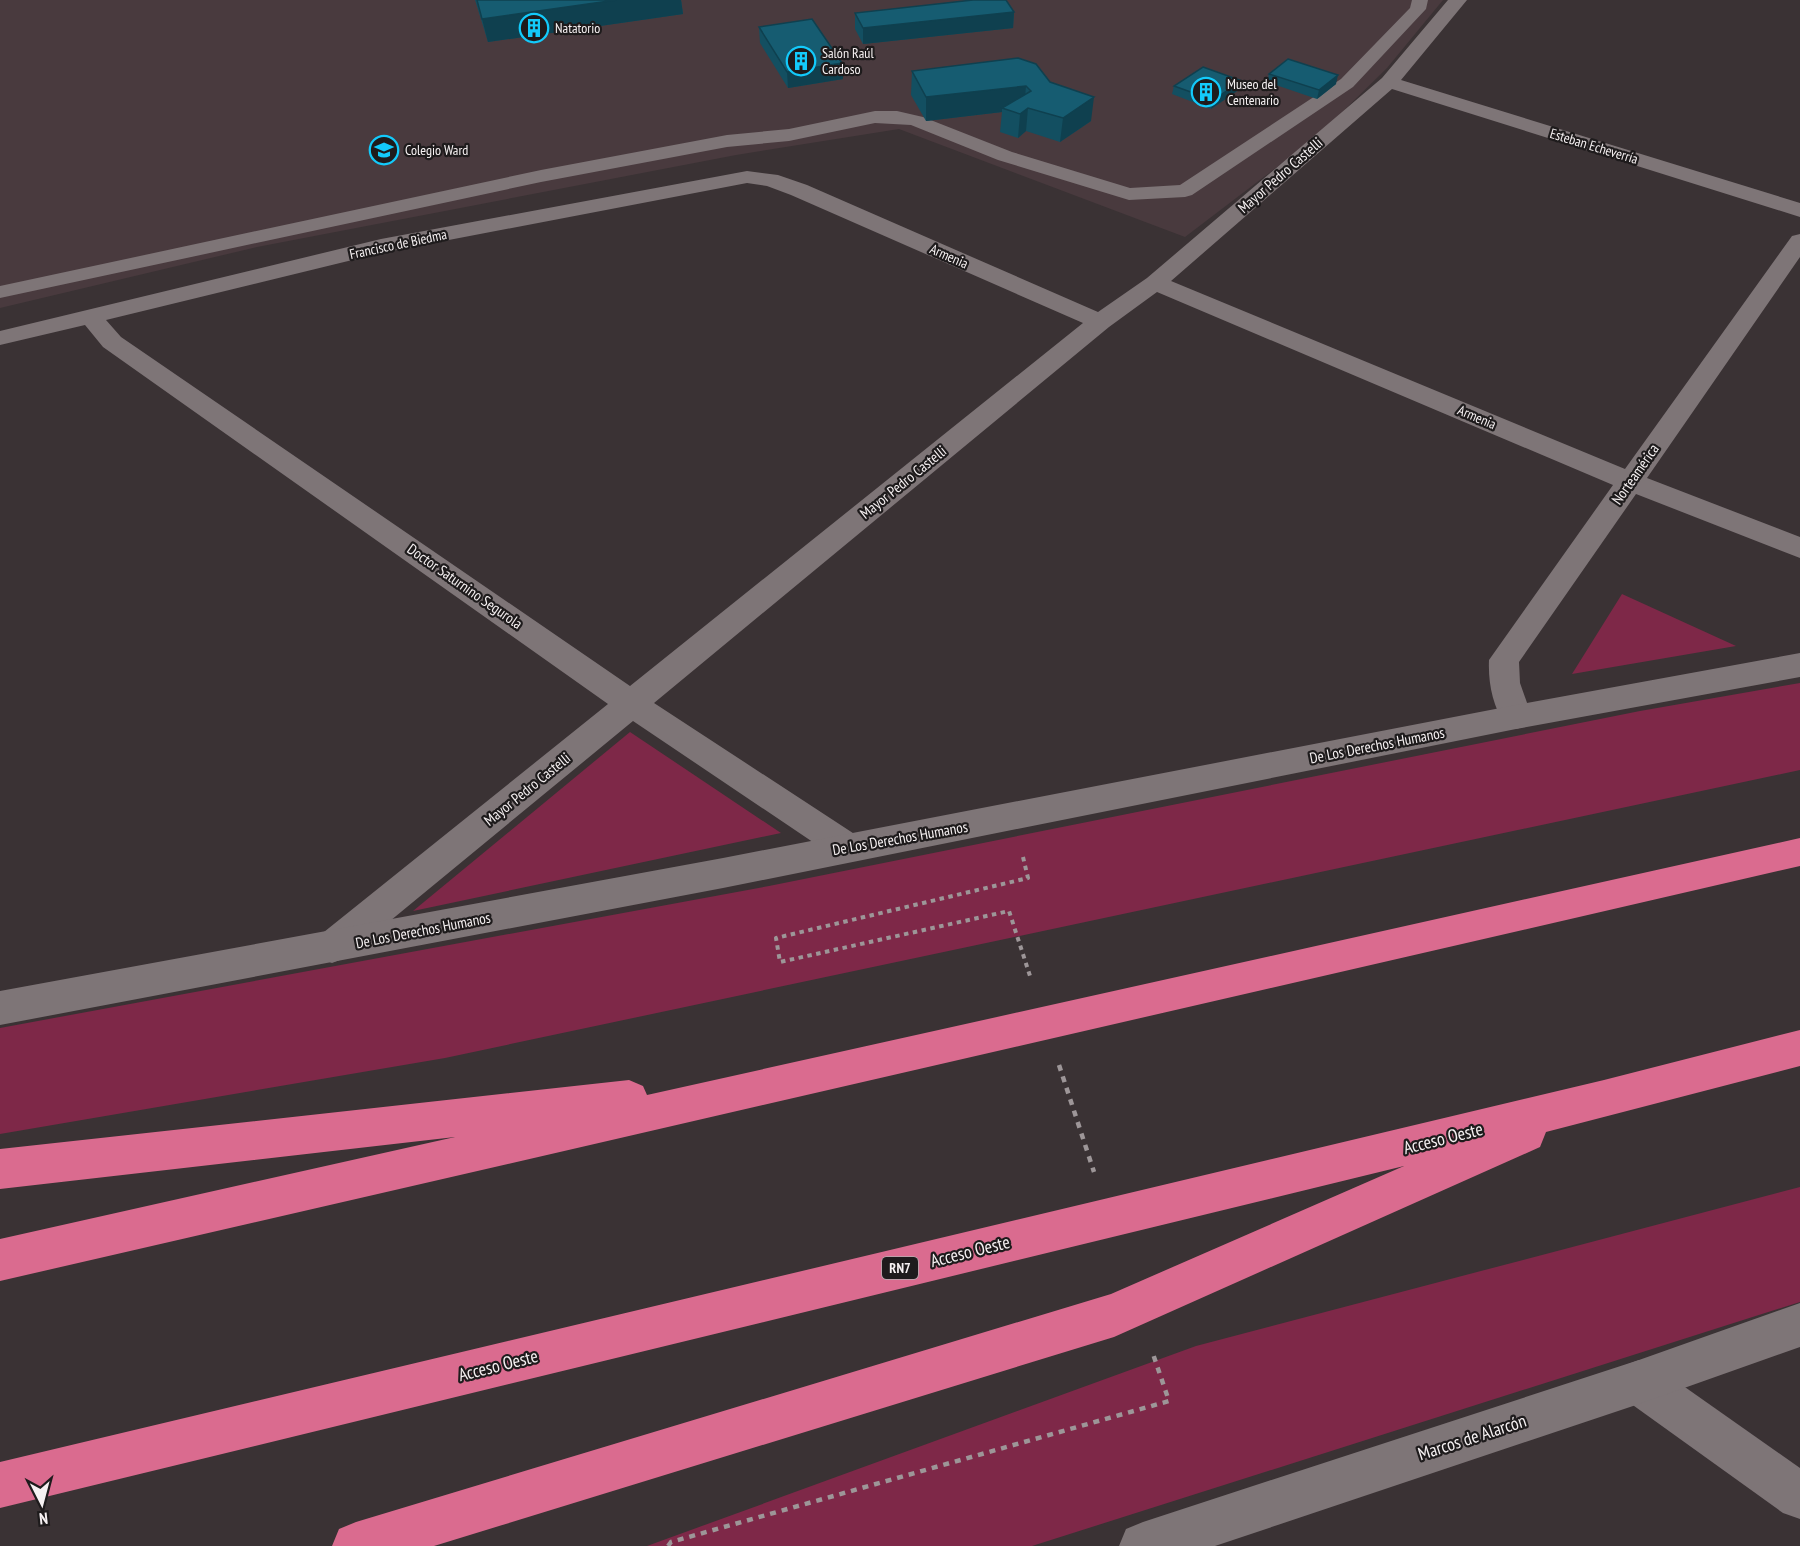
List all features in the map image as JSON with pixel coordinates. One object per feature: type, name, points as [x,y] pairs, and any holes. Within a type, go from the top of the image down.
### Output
[{"type":"highway","points":[[0,1260],[1800,852]]},
{"type":"highway","name":"Acceso Oeste","points":[[0,1485],[1604,1099],[1800,1048]]},
{"type":"highway","points":[[0,1169],[789,1080]]},
{"type":"highway","points":[[356,1546],[1114,1316],[1604,1099]]},
{"type":"street","name":"Mayor Pedro Castelli","points":[[332,947],[1100,322],[1155,283],[1389,82],[1458,0]]},
{"type":"street","name":"Esteban Echeverría","points":[[1389,82],[1800,210]]},
{"type":"street","name":"Francisco de Biedma","points":[[0,338],[381,246],[722,180],[747,177],[770,180],[799,190]]},
{"type":"street","name":"Armenia","points":[[799,190],[1100,322]]},
{"type":"street","name":"Norteamérica","points":[[1516,717],[1504,683],[1504,660],[1800,241]]},
{"type":"street","name":"Armenia","points":[[1155,283],[1630,481],[1800,548]]},
{"type":"street","name":"Doctor Saturnino Segurola","points":[[90,316],[112,342],[632,704],[847,847]]},
{"type":"street","name":"De Los Derechos Humanos","points":[[0,1008],[1074,806],[1516,717],[1800,664]]},
{"type":"street","name":"Marcos de Alarcón","points":[[1143,1546],[1639,1382],[1800,1325]]},
{"type":"street","points":[[1639,1382],[1800,1496]]},
{"type":"lane","points":[[0,292],[541,176],[727,141],[789,135],[875,117],[897,117],[916,121],[1005,156],[1129,194],[1185,191],[1347,84],[1418,9],[1420,0]]},
{"type":"path","points":[[776,938],[1028,878],[1022,849]]},
{"type":"shaded area","name":"Colegio Ward","points":[[0,0],[1443,0],[1387,68],[1319,135],[1185,237],[899,129],[736,155],[257,247],[0,308]]},
{"type":"shaded area","points":[[1622,594],[1736,646],[1572,674]]},
{"type":"shaded area","points":[[1800,683],[1800,770],[445,1058],[0,1134],[0,1028],[769,886],[1640,711]]},
{"type":"shaded area","points":[[630,732],[781,833],[413,911]]},
{"type":"shaded area","points":[[1800,1187],[1800,1302],[1032,1546],[647,1546],[1196,1346]]},
{"type":"building","points":[[477,0],[616,0],[482,19]]},
{"type":"building","points":[[973,0],[1006,0],[1014,12],[863,28],[855,13]]},
{"type":"building","points":[[812,19],[842,63],[787,72],[759,27]]},
{"type":"building","points":[[1018,58],[1036,64],[1050,82],[1094,97],[1063,118],[1028,108],[1020,114],[1002,108],[1031,91],[1026,86],[926,97],[912,71]]},
{"type":"building","points":[[1288,59],[1338,75],[1319,90],[1269,74]]},
{"type":"building","points":[[1203,67],[1242,81],[1213,100],[1174,86]]},
{"type":"place","name":"Natatorio","points":[[534,28]]},
{"type":"place","name":"Salón Raúl Cardoso","points":[[801,61]]},
{"type":"place","name":"Museo del Centenario","points":[[1206,92]]},
{"type":"place","name":"Colegio Ward","points":[[384,150]]}]
